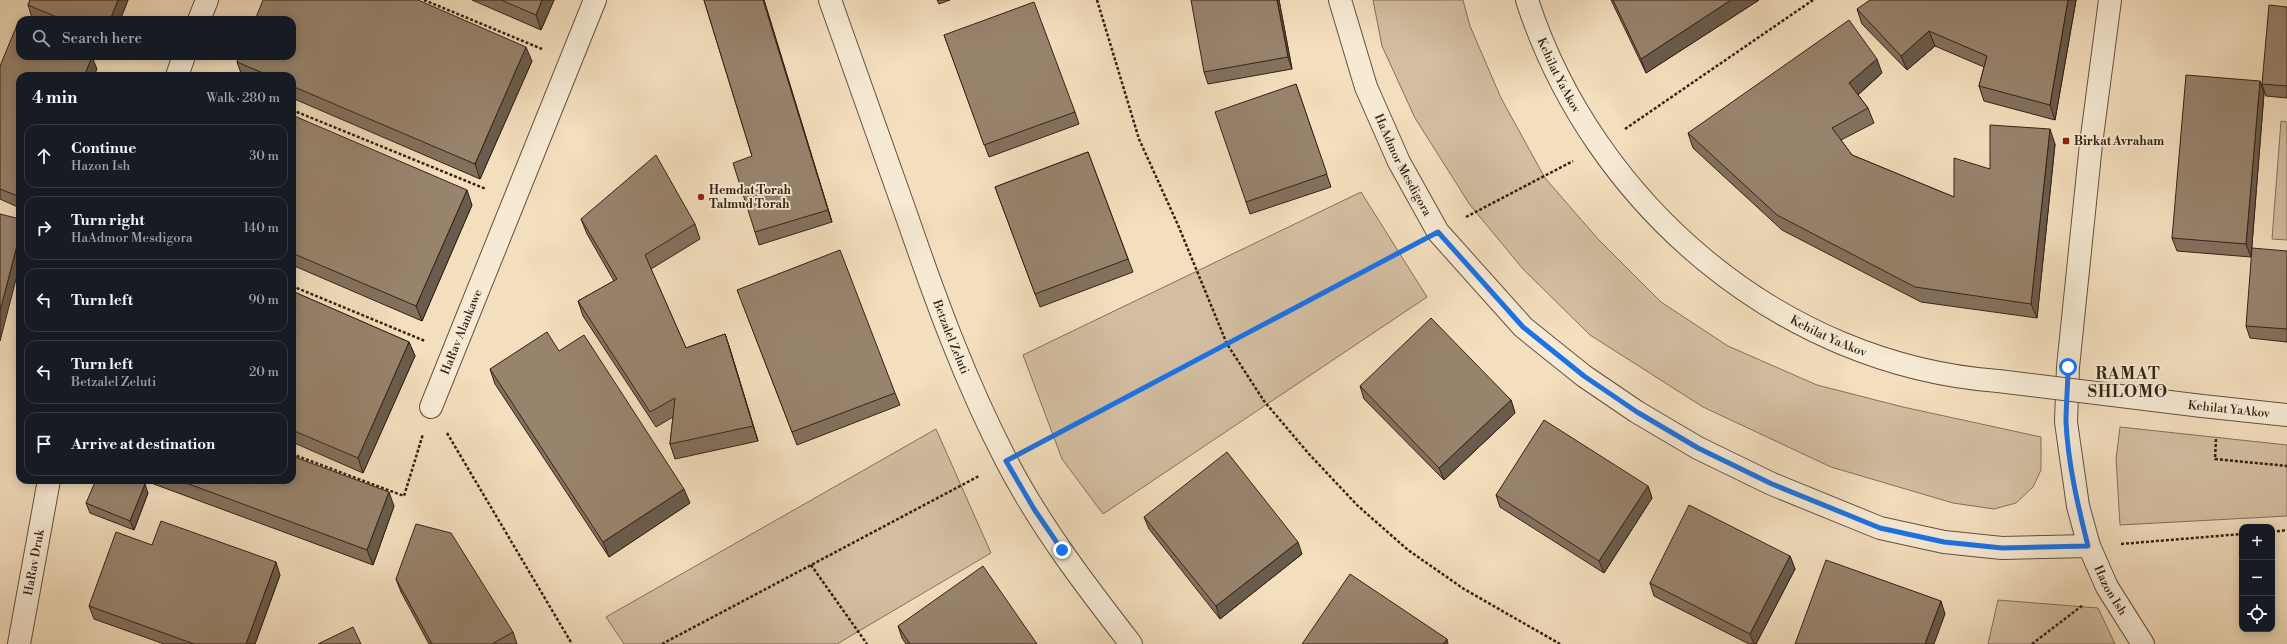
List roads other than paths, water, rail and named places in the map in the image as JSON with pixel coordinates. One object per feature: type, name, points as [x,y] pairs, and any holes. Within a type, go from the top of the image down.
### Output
[{"type":"street","points":[[201,16],[207,0]]},
{"type":"street","name":"HaRav Alankawe","points":[[431,407],[595,0]]},
{"type":"street","name":"Betzalel Zeluti","points":[[830,0],[940,310],[968,382],[1006,461],[1034,509],[1062,550],[1132,644]]},
{"type":"street","name":"HaAdmor Mesdigora","points":[[1340,0],[1366,87],[1399,162],[1438,232],[1523,327],[1584,376],[1637,412],[1704,452],[1772,484],[1880,528],[1944,542],[2002,548],[2088,546]]},
{"type":"street","name":"Kehilat YaAkov","points":[[1527,0],[1534,24],[1560,83],[1580,119],[1599,147],[1641,201],[1673,234],[1714,269],[1759,300],[1808,327],[1865,352],[1917,369],[1966,379],[1998,381],[2287,415]]},
{"type":"street","name":"Hazon Ish","points":[[2110,0],[2091,144],[2068,367],[2066,422],[2071,467],[2078,506],[2088,546],[2107,587],[2143,644]]},
{"type":"street","points":[[178,72],[182,60]]},
{"type":"street","name":"HaRav Druk","points":[[19,644],[48,484]]},
{"type":"place","name":"Birkat Avraham","points":[[2066,141]]},
{"type":"place","name":"Hemdat Torah Talmud Torah","points":[[701,197]]},
{"type":"district","name":"RAMAT SHLOMO","points":[[2128,382]]}]
